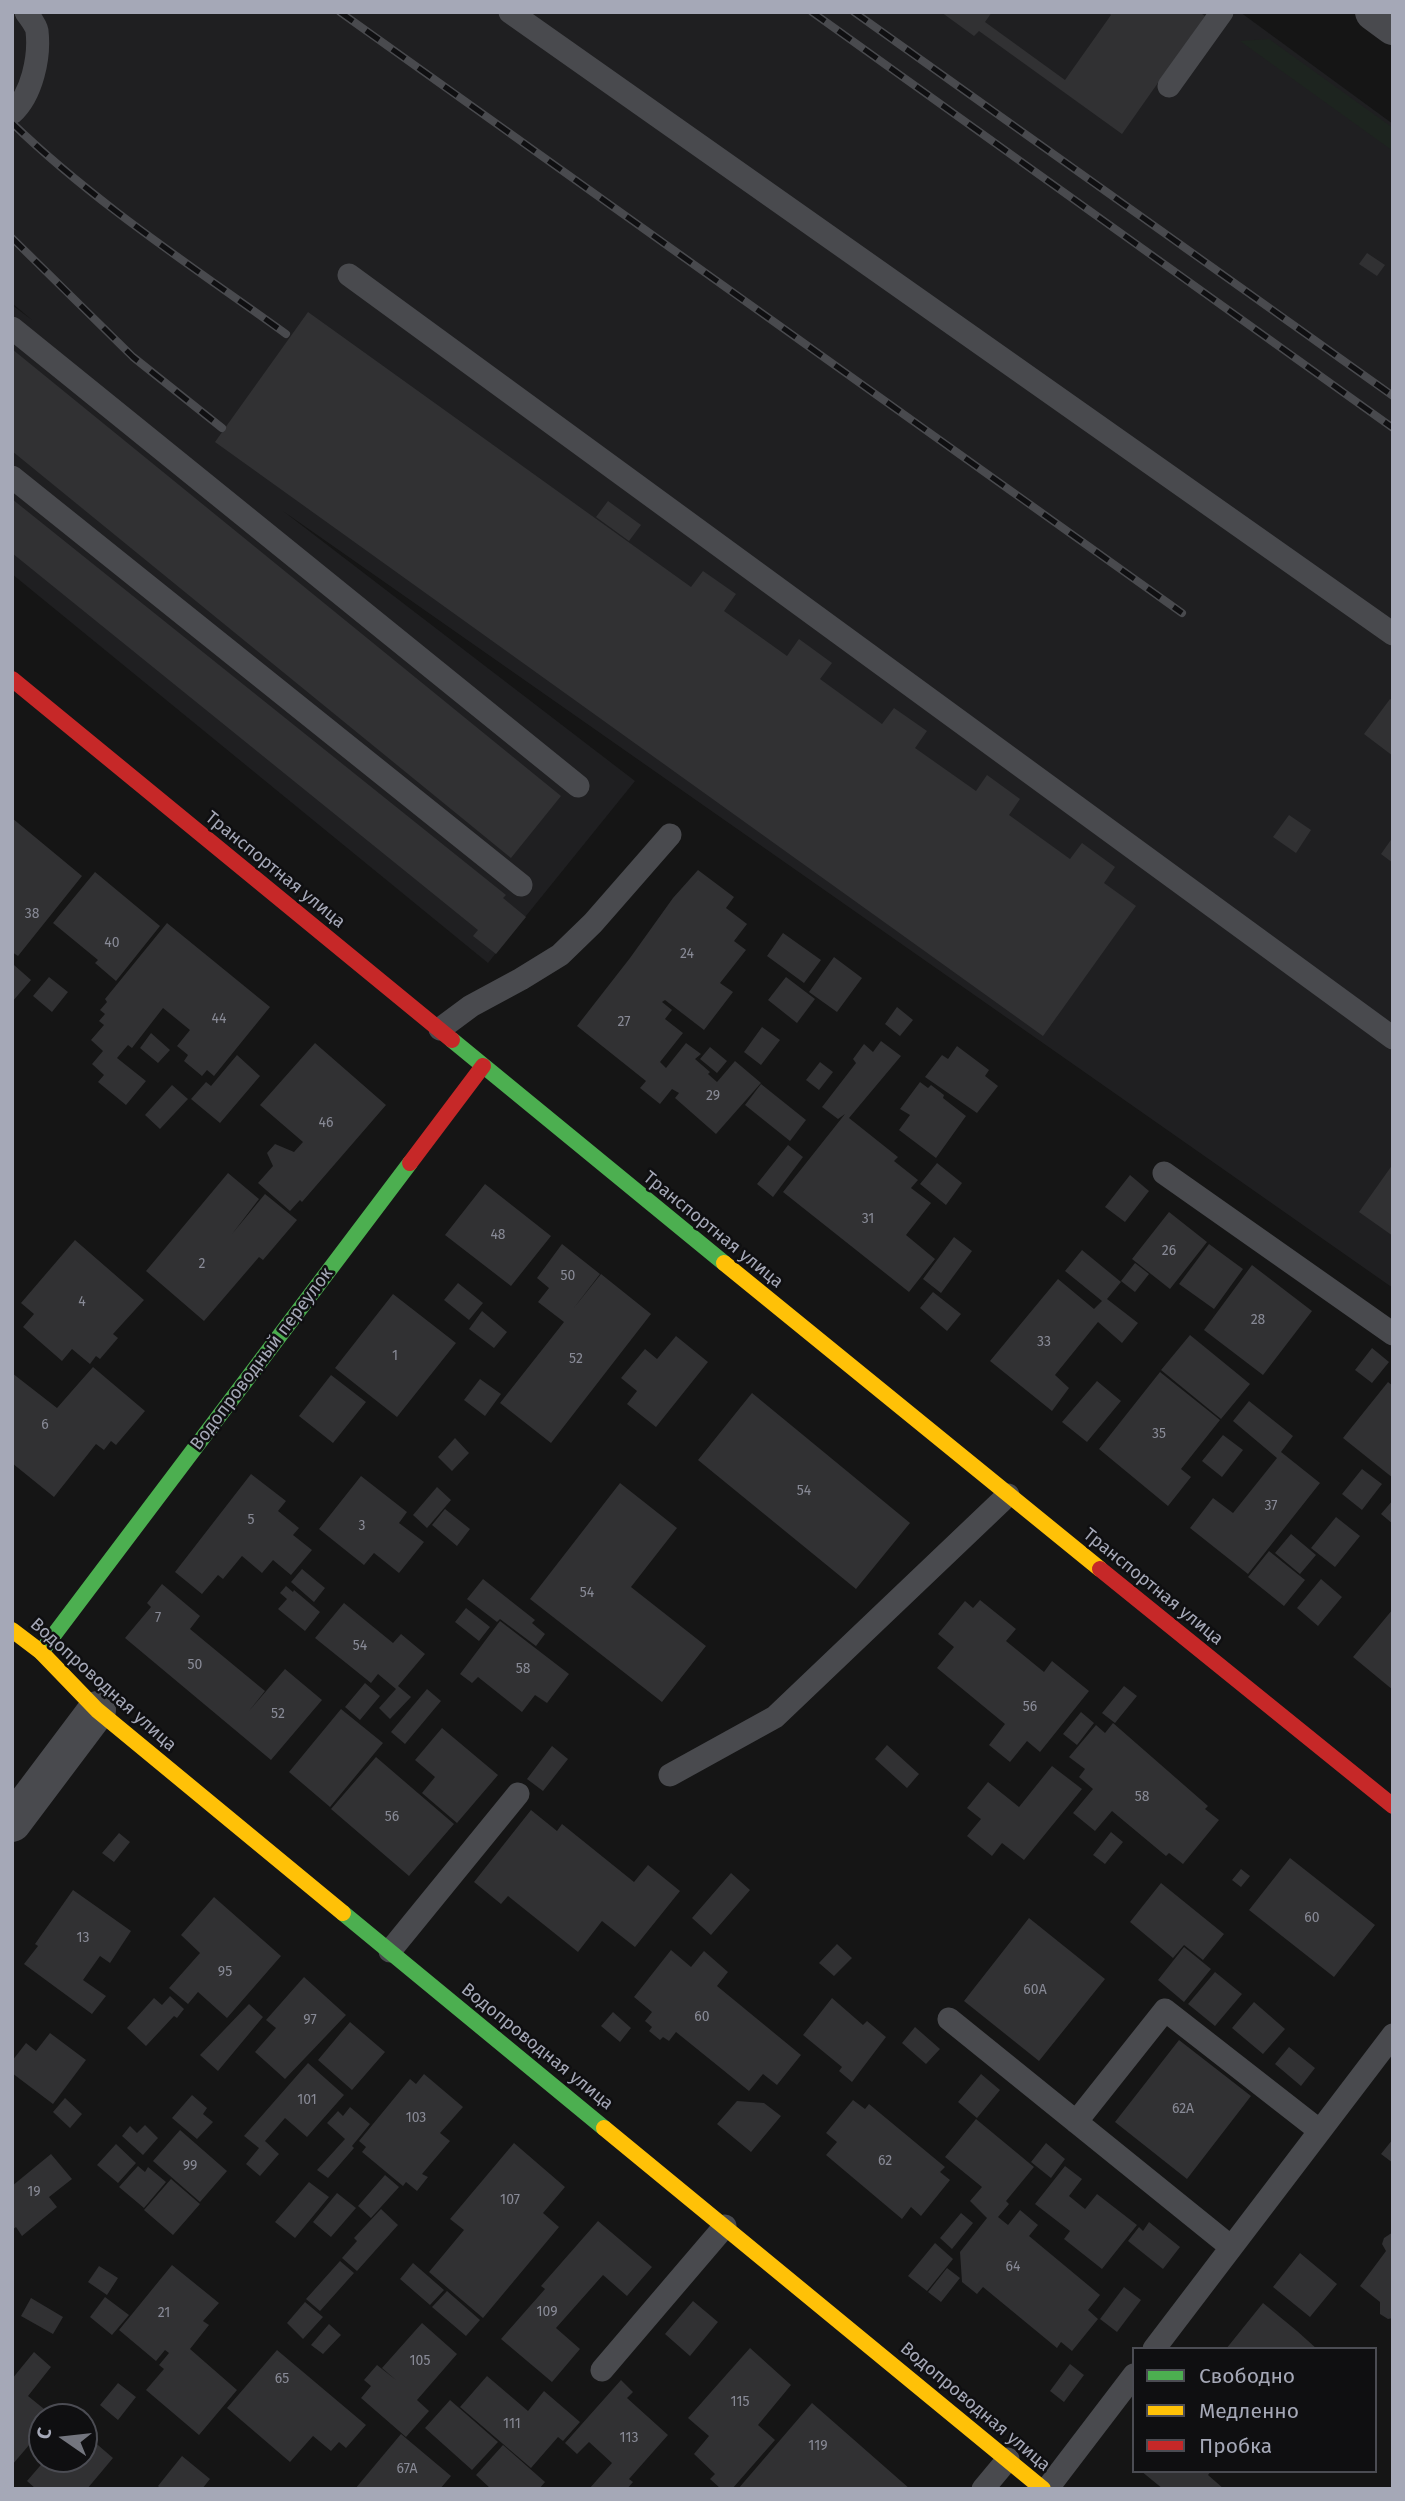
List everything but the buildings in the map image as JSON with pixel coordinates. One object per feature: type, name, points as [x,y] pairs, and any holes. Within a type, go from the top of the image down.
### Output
[{"type":"street","points":[[1374,12],[1393,26]]},
{"type":"street","name":"Транспортная улица","points":[[12,679],[1393,1806]]},
{"type":"street","name":"Водопроводный переулок","points":[[41,1652],[483,1066]]},
{"type":"street","name":"Водопроводная улица","points":[[12,1630],[41,1652],[97,1710],[1045,2489]]},
{"type":"street","points":[[12,1823],[97,1710]]},
{"type":"lane","points":[[12,113],[18,108],[33,79],[37,29],[26,12]]},
{"type":"lane","points":[[510,12],[1393,634]]},
{"type":"lane","points":[[1169,86],[1222,12]]},
{"type":"lane","points":[[349,275],[1393,1038]]},
{"type":"lane","points":[[12,328],[578,786]]},
{"type":"lane","points":[[12,477],[521,885]]},
{"type":"lane","points":[[440,1029],[471,1006],[560,955],[593,923],[670,835]]},
{"type":"lane","points":[[1164,1173],[1393,1334]]},
{"type":"lane","points":[[670,1775],[775,1717],[1008,1494]]},
{"type":"lane","points":[[390,1951],[518,1794]]},
{"type":"lane","points":[[1076,2122],[1165,2010],[1320,2130]]},
{"type":"lane","points":[[949,2019],[1231,2247]]},
{"type":"lane","points":[[1156,2347],[1393,2035]]},
{"type":"lane","points":[[602,2370],[725,2226]]},
{"type":"lane","points":[[1045,2489],[1132,2378]]},
{"type":"lane","points":[[983,2489],[1008,2459]]},
{"type":"shaded area","points":[[12,12],[1240,12],[1393,124],[1393,1288],[283,511],[635,781],[488,963],[12,574],[12,305],[32,320],[12,303]]},
{"type":"shaded area","points":[[1269,39],[1393,128],[1393,151],[1240,41]]},
{"type":"railway","points":[[340,12],[1182,613]]},
{"type":"railway","points":[[812,12],[1393,428]]},
{"type":"railway","points":[[854,12],[1393,396]]},
{"type":"railway","points":[[12,123],[111,207],[286,334]]},
{"type":"railway","points":[[12,238],[133,357],[222,428]]},
{"type":"traffic: fast","points":[[452,1040],[724,1263]]},
{"type":"traffic: fast","points":[[41,1652],[410,1163]]},
{"type":"traffic: fast","points":[[343,1913],[604,2128]]},
{"type":"traffic: slow","points":[[724,1263],[1100,1569]]},
{"type":"traffic: slow","points":[[12,1630],[41,1652],[97,1710],[343,1913]]},
{"type":"traffic: slow","points":[[604,2128],[1043,2489]]},
{"type":"traffic: jam","points":[[12,679],[452,1040]]},
{"type":"traffic: jam","points":[[410,1163],[483,1066]]},
{"type":"traffic: jam","points":[[1100,1569],[1393,1806]]}]
